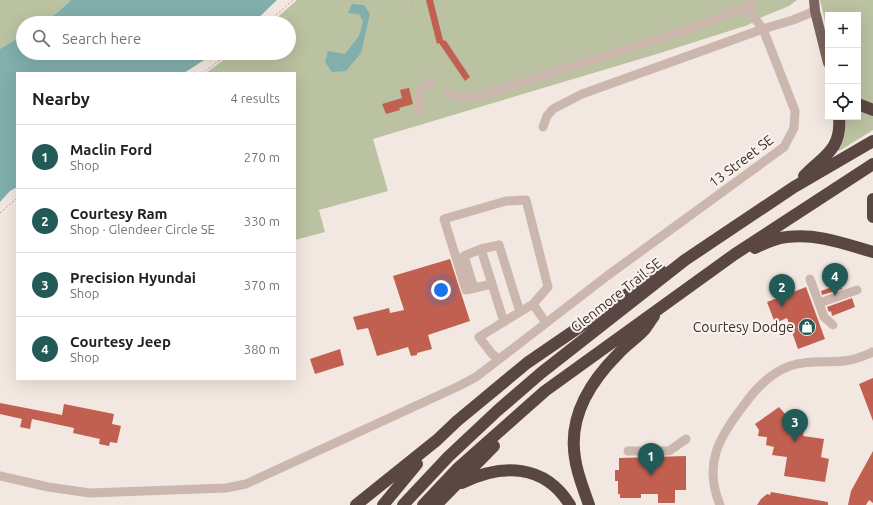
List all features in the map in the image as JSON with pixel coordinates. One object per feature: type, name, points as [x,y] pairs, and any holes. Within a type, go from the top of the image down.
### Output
[{"type":"highway","points":[[861,105],[873,110]]},
{"type":"highway","points":[[794,187],[810,170],[826,157],[839,132],[839,120]]},
{"type":"highway","name":"Glenmore Trail SE","points":[[403,505],[448,457],[497,411],[542,373],[685,260],[794,187],[873,141]]},
{"type":"highway","points":[[423,505],[457,469],[545,391],[735,254],[873,164]]},
{"type":"highway","points":[[873,199],[873,217]]},
{"type":"highway","points":[[735,254],[748,251],[788,236],[815,236],[873,252]]},
{"type":"highway","points":[[356,505],[437,440],[457,421],[527,363],[657,272],[685,260]]},
{"type":"highway","points":[[589,505],[575,459],[574,432],[580,408],[586,393],[600,373],[645,329],[658,310]]},
{"type":"highway","points":[[436,505],[489,450],[536,405],[545,391]]},
{"type":"highway","points":[[382,505],[437,440]]},
{"type":"highway","points":[[454,487],[477,476],[491,472],[508,470],[523,471],[539,476],[550,482],[562,493],[570,505]]},
{"type":"main road","points":[[814,0],[815,11],[825,51]]},
{"type":"street","points":[[447,92],[460,98],[476,97],[687,30],[738,10],[747,9],[754,0]]},
{"type":"street","name":"13 Street SE","points":[[0,476],[48,487],[90,493],[226,488],[246,484],[476,377],[546,322],[784,147],[794,128],[795,111],[763,29],[747,9]]},
{"type":"street","points":[[544,127],[547,116],[553,109],[582,94],[815,11]]},
{"type":"street","points":[[420,110],[418,95],[421,88],[431,83]]},
{"type":"street","points":[[492,284],[466,290],[444,219],[506,200],[526,200],[548,288],[533,304],[479,337],[492,354],[499,359]]},
{"type":"street","points":[[474,288],[464,256],[499,245],[520,312]]},
{"type":"street","points":[[481,250],[504,322]]},
{"type":"street","points":[[810,279],[824,317],[832,325]]},
{"type":"street","points":[[819,303],[857,290]]},
{"type":"street","points":[[533,304],[546,322]]},
{"type":"street","points":[[720,505],[713,472],[716,450],[726,427],[756,389],[774,374],[790,366],[804,363],[852,360],[873,352]]},
{"type":"street","points":[[628,451],[669,450],[686,440]]},
{"type":"path","points":[[275,16],[293,0]]},
{"type":"path","points":[[203,72],[220,60]]},
{"type":"path","points":[[0,213],[16,199]]},
{"type":"green space","points":[[0,0],[71,0],[52,16],[16,16],[16,39],[0,49]]},
{"type":"green space","points":[[297,0],[797,0],[789,6],[762,17],[748,25],[657,54],[373,139],[388,191],[319,210],[325,232],[296,240],[296,72],[207,72],[224,60],[296,60],[296,16],[279,16]]},
{"type":"green space","points":[[820,0],[873,0],[873,105],[861,99],[861,12],[825,12],[825,21]]},
{"type":"green space","points":[[861,110],[873,114],[873,130],[839,151],[836,149],[841,120],[861,120]]},
{"type":"water","points":[[71,0],[277,0],[260,16],[52,16]]},
{"type":"water","points":[[352,4],[364,5],[370,14],[361,53],[346,71],[332,72],[325,62],[328,51],[345,54],[359,36],[363,21],[359,14],[348,13]]},
{"type":"water","points":[[16,39],[16,60],[204,60],[186,72],[16,72],[16,188],[10,191],[0,202],[0,49]]},
{"type":"building","points":[[426,0],[433,0],[443,40],[446,41],[470,77],[465,81],[439,43],[437,44]]},
{"type":"building","points":[[409,88],[413,104],[386,114],[382,104],[402,98],[400,90]]},
{"type":"building","points":[[450,259],[470,321],[428,335],[432,349],[417,353],[417,355],[411,356],[408,347],[377,356],[368,328],[357,330],[353,317],[389,308],[390,313],[404,310],[393,276]]},
{"type":"building","points":[[840,284],[842,289],[822,295],[821,291]]},
{"type":"building","points":[[806,287],[825,339],[798,349],[787,318],[775,323],[767,302]]},
{"type":"building","points":[[852,298],[855,307],[832,316],[831,311],[829,312],[827,307]]},
{"type":"building","points":[[340,349],[344,365],[315,374],[310,359]]},
{"type":"building","points":[[873,378],[873,421],[859,384]]},
{"type":"building","points":[[0,403],[62,415],[64,404],[114,414],[112,424],[121,426],[117,443],[110,442],[109,446],[99,444],[100,439],[73,433],[74,428],[32,419],[30,429],[20,427],[22,419],[0,414]]},
{"type":"building","points":[[779,407],[786,415],[795,416],[793,428],[804,430],[803,436],[824,439],[821,457],[829,459],[825,482],[784,476],[787,457],[772,455],[774,447],[766,445],[767,437],[758,436],[759,430],[755,424]]},
{"type":"building","points":[[873,451],[873,503],[869,500],[866,505],[848,505],[851,491]]},
{"type":"building","points":[[686,456],[686,490],[675,490],[675,503],[658,503],[658,494],[641,494],[641,498],[620,498],[620,494],[618,494],[618,481],[615,481],[615,470],[619,470],[619,458]]},
{"type":"building","points":[[771,492],[828,502],[828,505],[757,505],[761,499],[767,494],[770,495]]},
{"type":"place","name":"Courtesy Jeep","points":[[835,296]]},
{"type":"place","name":"Courtesy Ram","points":[[782,307]]},
{"type":"place","name":"Courtesy Dodge","points":[[807,327]]},
{"type":"place","name":"Precision Hyundai","points":[[795,442]]},
{"type":"place","name":"Maclin Ford","points":[[651,476]]}]
